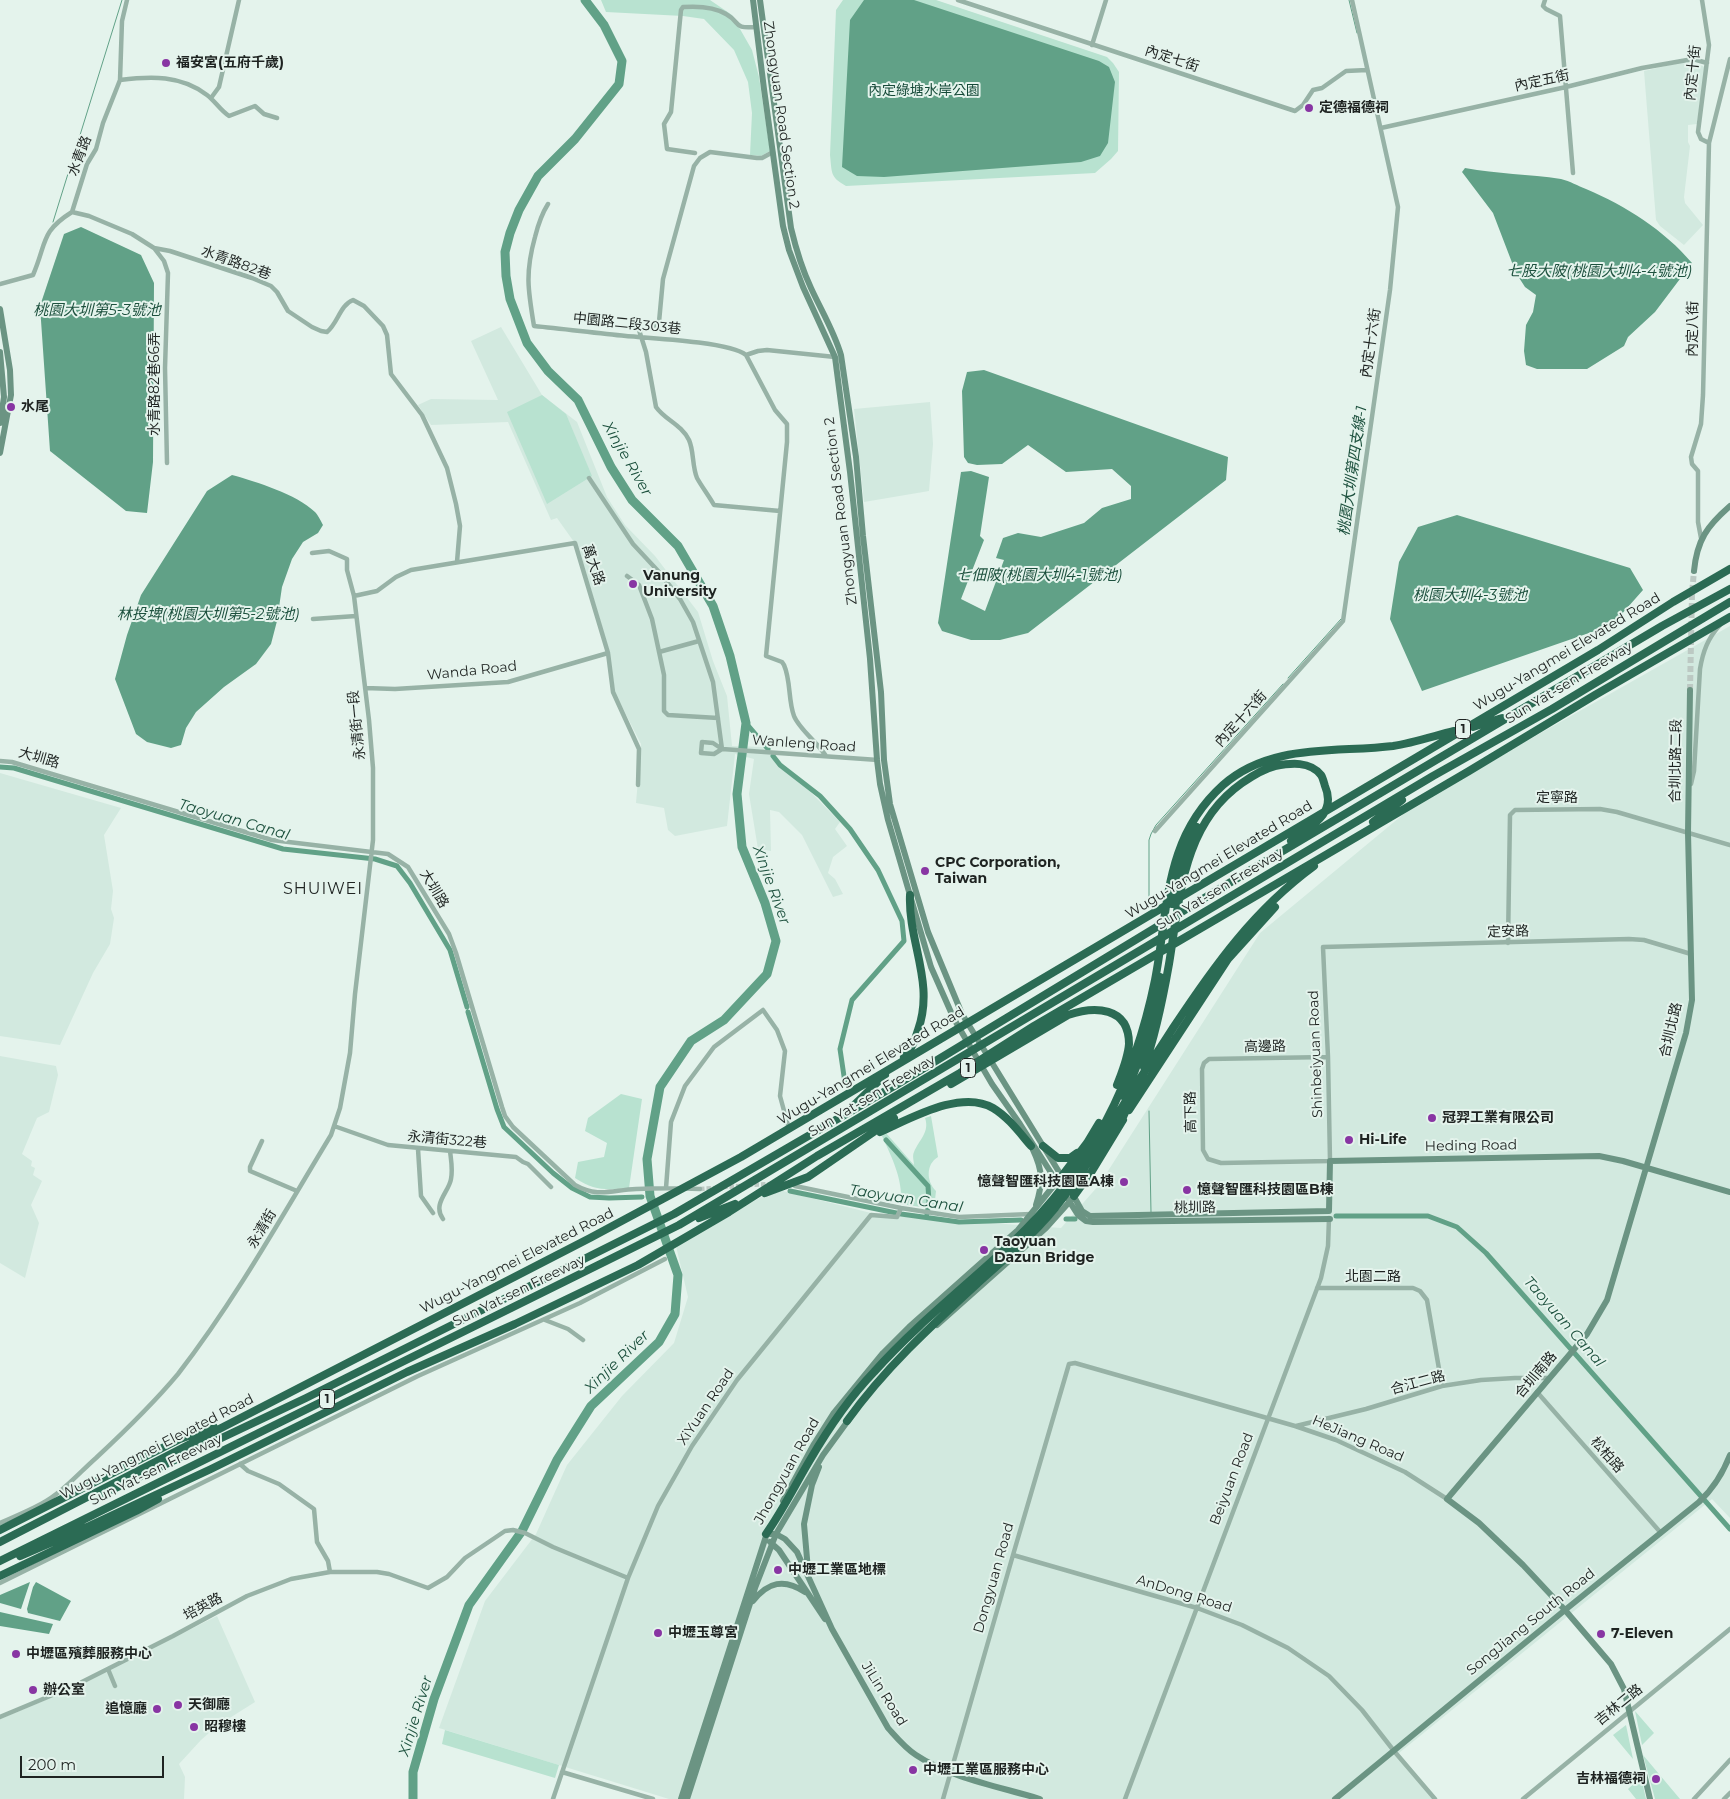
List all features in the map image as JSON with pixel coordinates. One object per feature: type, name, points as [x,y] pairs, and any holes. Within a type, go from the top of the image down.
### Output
[{"type":"highway","name":"Wugu-Yangmei Elevated Road","points":[[0,1543],[590,1238],[741,1157],[1598,650],[1673,602],[1730,569]]},
{"type":"highway","name":"Sun Yat-sen Freeway","points":[[0,1543],[306,1398],[674,1214],[844,1116],[1254,868],[1662,626],[1730,589]]},
{"type":"highway","name":"Sun Yat-sen Freeway","points":[[0,1561],[679,1225],[1433,776],[1552,709],[1730,602]]},
{"type":"highway","name":"1","points":[[0,1565],[87,1528],[407,1372],[515,1324],[638,1265],[729,1212],[817,1156],[960,1073],[1034,1026],[1469,772],[1730,616]]},
{"type":"highway","points":[[1121,1122],[1134,1093],[1153,1038],[1179,868],[1192,836],[1212,804],[1228,787],[1273,758],[1318,750],[1394,746],[1475,726],[1516,713]]},
{"type":"highway","points":[[1066,1190],[1107,1125],[1136,1070],[1155,1008],[1174,896],[1199,832],[1220,801],[1252,776],[1267,768],[1289,764],[1306,765],[1321,775],[1329,800],[1326,812],[1315,823],[1254,868]]},
{"type":"highway","points":[[847,1421],[879,1378],[1022,1244],[1061,1201],[1084,1169],[1205,980],[1237,938],[1262,912],[1313,867],[1433,776]]},
{"type":"highway","points":[[1072,1199],[1092,1171],[1121,1122],[1228,959],[1313,867]]},
{"type":"highway","points":[[844,1116],[911,1049],[923,1016],[924,981],[909,909],[910,895]]},
{"type":"highway","points":[[765,1536],[780,1515],[808,1462],[848,1402],[899,1345],[1014,1241],[1055,1197],[1092,1145],[1106,1121],[1132,1062],[1165,953]]},
{"type":"highway","points":[[679,1225],[808,1177],[923,1100],[1068,1015],[1082,1010],[1094,1009],[1112,1013],[1119,1019],[1127,1033],[1129,1043],[1125,1062],[1105,1112]]},
{"type":"highway","points":[[1059,1180],[1087,1143],[1105,1112],[1136,1070]]},
{"type":"highway","points":[[862,1140],[917,1115],[947,1104],[967,1102],[991,1107],[1012,1123],[1031,1146]]},
{"type":"highway","points":[[1043,1146],[1053,1155],[1063,1159],[1077,1154],[1087,1143]]},
{"type":"highway","points":[[0,1530],[180,1439],[240,1419]]},
{"type":"highway","points":[[0,1576],[136,1511],[211,1469]]},
{"type":"main road","name":"Zhongyuan Road Section 2","points":[[753,0],[791,228],[796,249],[823,321],[837,342],[856,457],[881,692],[880,784],[888,820],[931,967],[954,1019],[992,1084],[1026,1133]]},
{"type":"main road","name":"Zhongyuan Road Section 2","points":[[760,0],[777,151]]},
{"type":"main road","points":[[0,309],[10,370],[11,395],[0,454]]},
{"type":"main road","points":[[0,352],[4,398],[0,423]]},
{"type":"main road","points":[[1694,572],[1701,538],[1713,522],[1730,506]]},
{"type":"main road","name":"合圳北路二段","points":[[1688,833],[1690,690]]},
{"type":"main road","name":"Zhongyuan Road Section 2","points":[[880,760],[890,804],[928,932],[962,1014],[1043,1146]]},
{"type":"main road","name":"合圳北路","points":[[1645,1167],[1686,1033],[1692,1000],[1688,833]]},
{"type":"main road","points":[[1026,1133],[1072,1199]]},
{"type":"main road","points":[[1026,1133],[1042,1174],[1036,1207]]},
{"type":"main road","points":[[1043,1146],[1059,1180]]},
{"type":"main road","name":"Heding Road","points":[[1330,1160],[1599,1156],[1645,1167],[1730,1192]]},
{"type":"main road","name":"Beiyuan Road","points":[[1329,1211],[1330,1160]]},
{"type":"main road","name":"合圳南路","points":[[1447,1499],[1587,1334],[1607,1300],[1645,1167]]},
{"type":"main road","name":"Jhongyuan Road","points":[[681,1799],[765,1536],[814,1444],[833,1414],[883,1352],[1018,1230],[1059,1180]]},
{"type":"main road","points":[[1005,1265],[1036,1224],[1066,1190]]},
{"type":"main road","name":"桃圳路","points":[[1072,1199],[1082,1211],[1090,1216],[1329,1211]]},
{"type":"main road","name":"桃圳路","points":[[1072,1199],[1082,1218],[1094,1222],[1330,1220]]},
{"type":"main road","name":"Jhongyuan Road","points":[[688,1799],[751,1602],[772,1543],[822,1455],[847,1421],[926,1335],[1046,1228],[1072,1199]]},
{"type":"main road","points":[[808,1576],[804,1524],[812,1485],[822,1455]]},
{"type":"main road","name":"SongJiang South Road","points":[[1335,1799],[1701,1501],[1708,1494],[1724,1469],[1730,1455]]},
{"type":"main road","name":"HeJiang Road","points":[[1447,1499],[1479,1523],[1565,1610],[1605,1655],[1614,1668],[1624,1689],[1650,1799]]},
{"type":"main road","points":[[765,1536],[776,1534]]},
{"type":"main road","name":"JiLin Road","points":[[776,1534],[792,1545],[797,1552],[832,1629]]},
{"type":"main road","points":[[765,1536],[772,1543]]},
{"type":"main road","name":"JiLin Road","points":[[772,1543],[779,1550],[832,1629],[888,1728],[914,1754],[951,1773],[1040,1799]]},
{"type":"main road","points":[[751,1602],[764,1589],[784,1583],[795,1586],[808,1594]]},
{"type":"street","name":"水青路","points":[[72,212],[87,164],[96,149],[103,123],[120,80],[122,22],[127,0]]},
{"type":"street","points":[[211,98],[219,87],[238,0]]},
{"type":"street","name":"內定七街","points":[[958,0],[1295,111],[1303,105],[1313,90],[1322,88],[1346,71],[1367,70]]},
{"type":"street","points":[[1092,45],[1106,0]]},
{"type":"street","name":"內定十六街","points":[[1155,831],[1344,621],[1390,290],[1398,209],[1352,0]]},
{"type":"street","points":[[1544,0],[1546,9],[1560,16],[1573,173]]},
{"type":"street","name":"內定十街","points":[[1702,0],[1709,45],[1698,132],[1709,143]]},
{"type":"street","points":[[695,152],[668,149],[664,124],[671,112],[681,10],[683,7],[704,7],[724,13],[738,27],[756,27]]},
{"type":"street","name":"內定五街","points":[[1381,128],[1642,68],[1693,59],[1707,63]]},
{"type":"street","name":"內定八街","points":[[1701,538],[1698,522],[1698,471],[1692,464],[1691,457],[1701,424],[1703,395],[1709,143],[1730,60]]},
{"type":"street","points":[[120,80],[175,79],[200,90],[211,98],[222,112],[229,116],[255,106],[264,114],[277,118]]},
{"type":"street","points":[[777,151],[757,158],[710,152],[700,158],[694,166],[663,279],[659,322],[656,325],[639,330],[646,352],[656,407],[661,414],[678,425],[690,442],[697,478],[714,505],[780,511]]},
{"type":"street","name":"中園路二段303巷","points":[[548,204],[541,215],[529,259],[528,284],[534,326],[722,346],[741,351],[746,356]]},
{"type":"street","points":[[0,284],[33,275],[48,231],[60,219],[72,212]]},
{"type":"street","name":"水青路82巷","points":[[72,212],[89,216],[132,234],[154,248],[170,251],[271,286],[277,292],[288,311],[321,331],[328,332],[332,328],[348,302],[353,300],[364,306],[383,326],[387,335],[391,374],[422,415],[447,468],[460,526],[456,562]]},
{"type":"street","name":"水青路82巷66弄","points":[[154,248],[164,260],[168,273],[165,368],[167,463]]},
{"type":"street","points":[[826,756],[794,715],[784,665],[782,662],[766,656],[787,442],[787,424],[775,410],[746,356],[766,350],[838,356]]},
{"type":"street","points":[[589,478],[633,544],[659,572],[680,599],[693,622],[713,682],[722,749]]},
{"type":"street","name":"萬大路","points":[[354,596],[377,591],[396,577],[410,570],[576,543],[608,653],[614,692],[619,708],[640,748],[638,785]]},
{"type":"street","name":"永清街一段","points":[[312,553],[330,551],[347,559],[347,570],[354,596],[370,720],[374,812],[372,852]]},
{"type":"street","points":[[627,576],[639,585],[647,603],[664,675],[664,711],[668,715],[718,718]]},
{"type":"street","points":[[313,619],[356,616]]},
{"type":"street","points":[[1688,792],[1694,771],[1700,669],[1703,652],[1710,636],[1730,616]]},
{"type":"street","points":[[659,652],[699,641]]},
{"type":"street","name":"Wanda Road","points":[[365,688],[395,689],[508,682],[608,653]]},
{"type":"street","points":[[1689,747],[1692,745],[1696,734]]},
{"type":"street","points":[[702,742],[713,742],[722,749],[714,754],[701,754],[702,742]]},
{"type":"street","name":"Wanleng Road","points":[[722,749],[880,760]]},
{"type":"street","name":"大圳路","points":[[0,761],[12,762],[272,840],[388,854],[408,867],[449,934],[468,989],[502,1107],[505,1116],[513,1127],[575,1185],[585,1191],[604,1194],[634,1189],[664,1189]]},
{"type":"street","name":"定寧路","points":[[1508,943],[1510,815],[1515,810],[1600,809],[1617,812],[1730,845]]},
{"type":"street","name":"永清街","points":[[0,1523],[52,1497],[145,1412],[177,1375],[264,1248],[331,1135],[340,1108],[350,1053],[372,852]]},
{"type":"street","name":"定安路","points":[[1323,947],[1629,939],[1644,940],[1691,954]]},
{"type":"street","name":"Shinbeiyuan Road","points":[[1323,947],[1330,1160]]},
{"type":"street","points":[[700,1189],[664,1189],[671,1122],[685,1086],[714,1048],[763,1010],[777,1030],[785,1051],[780,1096],[790,1129]]},
{"type":"street","name":"高邊路","points":[[1204,1063],[1209,1059],[1328,1057]]},
{"type":"street","name":"高下路","points":[[1204,1063],[1202,1069],[1203,1150],[1208,1159]]},
{"type":"street","name":"永清街322巷","points":[[334,1126],[381,1144],[516,1157],[528,1164],[551,1186]]},
{"type":"street","points":[[262,1141],[250,1171],[297,1191]]},
{"type":"street","points":[[418,1149],[421,1196],[433,1213]]},
{"type":"street","points":[[442,1219],[439,1210],[441,1199],[451,1179],[450,1151]]},
{"type":"street","name":"Heding Road","points":[[1208,1159],[1222,1162],[1330,1160]]},
{"type":"street","points":[[795,1186],[900,1208],[959,1217],[1031,1214]]},
{"type":"street","name":"XiYuan Road","points":[[553,1799],[628,1578],[658,1506],[692,1446],[737,1380],[871,1214],[897,1217],[900,1208]]},
{"type":"street","name":"Beiyuan Road","points":[[1125,1799],[1317,1288],[1326,1262],[1330,1220],[1329,1211]]},
{"type":"street","points":[[0,1582],[418,1376],[545,1320],[665,1259]]},
{"type":"street","name":"北園二路","points":[[1317,1288],[1413,1288],[1420,1291],[1427,1300],[1442,1386]]},
{"type":"street","points":[[545,1320],[568,1329],[583,1340]]},
{"type":"street","name":"HeJiang Road","points":[[1070,1364],[1075,1363],[1295,1426],[1336,1440],[1404,1472],[1447,1499]]},
{"type":"street","name":"Dongyuan Road","points":[[943,1799],[1012,1555],[1070,1364]]},
{"type":"street","name":"合江二路","points":[[1295,1426],[1374,1407],[1442,1386],[1481,1380],[1550,1378]]},
{"type":"street","name":"松柏路","points":[[1537,1392],[1660,1533]]},
{"type":"street","points":[[240,1464],[248,1471],[279,1484],[314,1509],[317,1542],[328,1561],[330,1572]]},
{"type":"street","name":"培英路","points":[[0,1717],[108,1669],[247,1596],[291,1579],[330,1572],[377,1572],[389,1574],[428,1588],[446,1576],[465,1558],[505,1531],[513,1530],[526,1533],[553,1547],[628,1578]]},
{"type":"street","name":"AnDong Road","points":[[1012,1555],[1197,1608],[1242,1625],[1288,1648],[1324,1673],[1362,1710],[1435,1799]]},
{"type":"street","name":"吉林二路","points":[[1523,1799],[1730,1629]]},
{"type":"street","points":[[108,1669],[115,1686]]},
{"type":"street","points":[[1694,1799],[1730,1760]]},
{"type":"street","points":[[562,1772],[653,1799]]},
{"type":"street","points":[[1724,1799],[1730,1793]]},
{"type":"shaded area","points":[[1687,61],[1705,68],[1697,124],[1688,125],[1688,142],[1690,146],[1684,197],[1685,203],[1703,225],[1684,245],[1660,226],[1656,220],[1644,71]]},
{"type":"shaded area","name":"Vanung University","points":[[501,327],[542,395],[577,422],[607,497],[625,525],[655,556],[698,612],[713,661],[727,696],[732,746],[766,747],[840,822],[835,829],[847,846],[833,857],[828,873],[835,879],[843,894],[833,897],[802,835],[779,812],[770,810],[771,851],[758,849],[749,794],[754,759],[735,754],[727,826],[675,836],[668,830],[664,808],[636,803],[641,744],[615,693],[609,650],[579,549],[557,518],[551,520],[508,422],[431,425],[418,405],[431,399],[498,400],[471,341]]},
{"type":"shaded area","points":[[930,402],[933,444],[929,491],[864,502],[854,409]]},
{"type":"shaded area","points":[[1730,626],[1730,1518],[1712,1499],[1399,1753],[1437,1799],[669,1799],[439,1728],[485,1601],[536,1534],[567,1465],[622,1396],[674,1343],[688,1297],[676,1246],[775,1189],[879,1215],[1061,1228],[1099,1185],[1260,933],[1417,803]]},
{"type":"shaded area","points":[[0,773],[121,808],[104,835],[113,891],[111,909],[114,918],[110,944],[93,973],[60,1045],[0,1036]]},
{"type":"shaded area","points":[[0,1056],[56,1066],[58,1075],[49,1112],[37,1118],[22,1154],[32,1161],[31,1166],[35,1168],[33,1175],[42,1181],[31,1205],[39,1223],[25,1278],[0,1263]]},
{"type":"shaded area","points":[[217,1616],[255,1702],[217,1726],[179,1764],[185,1777],[184,1799],[0,1799],[0,1719],[60,1694]]},
{"type":"green space","points":[[601,0],[710,0],[732,15],[752,50],[759,77],[770,151],[761,156],[750,155],[752,113],[748,82],[734,50],[704,19],[606,12]]},
{"type":"green space","name":"內定綠塘水岸公園","points":[[843,0],[936,0],[1107,57],[1119,72],[1118,151],[1095,173],[846,186],[834,177],[830,155],[836,10]]},
{"type":"green space","points":[[542,395],[566,414],[592,476],[547,504],[507,412]]},
{"type":"green space","points":[[621,1094],[642,1099],[629,1188],[607,1189],[595,1187],[575,1178],[578,1162],[604,1157],[607,1143],[585,1131],[588,1118]]},
{"type":"green space","points":[[931,1116],[938,1157],[929,1168],[930,1182],[936,1191],[934,1209],[901,1204],[899,1177],[882,1136],[886,1133],[914,1165],[913,1154],[925,1132],[925,1118]]},
{"type":"green space","points":[[1635,1711],[1654,1733],[1642,1745]]},
{"type":"green space","points":[[1626,1725],[1633,1759],[1613,1735]]},
{"type":"green space","points":[[445,1730],[559,1765],[555,1778],[442,1744]]},
{"type":"green space","points":[[1643,1755],[1680,1799],[1655,1799]]},
{"type":"green space","points":[[1641,1777],[1646,1799],[1636,1799],[1628,1789]]},
{"type":"water","name":"內定綠塘水岸公園","points":[[864,0],[914,0],[1099,61],[1109,67],[1115,82],[1108,143],[1100,156],[1081,162],[884,177],[857,176],[842,167],[850,20]]},
{"type":"water","name":"七股大陂(桃園大圳4-4號池)","points":[[1465,168],[1549,177],[1571,182],[1616,203],[1644,220],[1669,240],[1692,263],[1655,312],[1628,337],[1624,346],[1587,369],[1537,369],[1526,365],[1524,351],[1526,325],[1533,312],[1536,295],[1525,287],[1516,273],[1493,213],[1462,172]]},
{"type":"water","name":"桃園大圳第5-3號池","points":[[81,227],[141,255],[154,283],[153,462],[147,513],[126,511],[50,451],[40,306],[64,234]]},
{"type":"water","name":"七佃陂(桃園大圳4-1號池)","points":[[984,370],[1228,457],[1226,480],[1028,633],[1000,640],[971,640],[942,631],[938,623],[961,472],[971,471],[989,477],[980,536],[984,540],[961,599],[985,611],[1004,560],[996,558],[1003,538],[1018,533],[1041,537],[1084,523],[1102,508],[1131,499],[1131,486],[1112,469],[1066,472],[1028,445],[1002,464],[977,465],[968,463],[964,457],[962,391],[967,372]]},
{"type":"water","name":"林投埤(桃園大圳第5-2號池)","points":[[232,475],[264,485],[298,500],[315,512],[323,525],[318,533],[303,542],[292,559],[282,587],[277,621],[271,644],[256,664],[224,687],[196,712],[186,728],[181,745],[171,748],[147,742],[136,734],[115,679],[127,635],[141,595],[207,491]]},
{"type":"water","name":"桃園大圳4-3號池","points":[[1457,515],[1630,568],[1643,590],[1612,625],[1422,691],[1390,619],[1399,562],[1418,527]]},
{"type":"water","points":[[30,1582],[21,1609],[0,1603],[0,1595]]},
{"type":"water","points":[[36,1582],[71,1601],[60,1621],[28,1613],[27,1609]]},
{"type":"water","points":[[0,1612],[53,1624],[49,1634],[0,1626]]},
{"type":"waterway","points":[[53,222],[122,0]]},
{"type":"waterway","name":"Xinjie River","points":[[413,1799],[413,1772],[434,1699],[469,1605],[522,1531],[557,1460],[591,1406],[659,1342],[675,1314],[678,1275],[650,1196],[647,1159],[660,1087],[691,1041],[724,1020],[767,974],[776,941],[765,903],[742,847],[737,794],[746,723],[730,656],[713,606],[678,546],[632,500],[611,467],[578,400],[548,371],[527,343],[510,299],[506,276],[505,252],[519,210],[538,176],[575,139],[619,84],[622,61],[604,25],[585,0]]},
{"type":"waterway","name":"桃園大圳第四支線-1","points":[[1349,0],[1357,33]]},
{"type":"waterway","name":"桃園大圳第四支線-1","points":[[1288,678],[1341,619]]},
{"type":"waterway","name":"桃園大圳第四支線-1","points":[[1149,906],[1149,840],[1156,825],[1283,684]]},
{"type":"waterway","points":[[746,723],[768,749]]},
{"type":"waterway","points":[[773,756],[780,765],[820,796],[850,829],[878,870],[902,921],[904,941],[852,1000],[840,1049],[845,1083]]},
{"type":"waterway","name":"Taoyuan Canal","points":[[0,767],[14,768],[283,849],[375,859],[397,866],[410,883],[450,950],[467,1007]]},
{"type":"waterway","name":"Taoyuan Canal","points":[[468,1012],[504,1127],[553,1173],[572,1188],[590,1197],[642,1197]]},
{"type":"waterway","points":[[1149,1111],[1151,1212]]},
{"type":"waterway","points":[[886,1140],[928,1186],[929,1202],[927,1214]]},
{"type":"waterway","name":"Taoyuan Canal","points":[[790,1191],[901,1214],[959,1222],[1021,1220]]},
{"type":"waterway","name":"Taoyuan Canal","points":[[1336,1216],[1428,1216],[1457,1227],[1486,1253],[1730,1529]]},
{"type":"waterway","name":"Taoyuan Canal","points":[[1066,1219],[1075,1219]]},
{"type":"tunnel","points":[[1690,690],[1694,571]]},
{"type":"tunnel","points":[[748,1185],[771,1184]]},
{"type":"tunnel","points":[[723,1187],[741,1186]]},
{"type":"tunnel","points":[[700,1189],[716,1188]]},
{"type":"place","name":"福安宮(五府千歲)","points":[[166,63]]},
{"type":"place","name":"定德福德祠","points":[[1309,108]]},
{"type":"place","name":"水尾","points":[[11,407]]},
{"type":"place","name":"Vanung University","points":[[633,584]]},
{"type":"place","name":"CPC Corporation, Taiwan","points":[[925,871]]},
{"type":"place","name":"冠羿工業有限公司","points":[[1432,1118]]},
{"type":"place","name":"Hi-Life","points":[[1349,1140]]},
{"type":"place","name":"憶聲智匯科技園區A棟","points":[[1124,1182]]},
{"type":"place","name":"憶聲智匯科技園區B棟","points":[[1187,1190]]},
{"type":"place","name":"Taoyuan Dazun Bridge","points":[[984,1250]]},
{"type":"place","name":"中壢工業區地標","points":[[778,1570]]},
{"type":"place","name":"中壢玉尊宮","points":[[658,1633]]},
{"type":"place","name":"7-Eleven","points":[[1601,1634]]},
{"type":"place","name":"中壢區殯葬服務中心","points":[[16,1654]]},
{"type":"place","name":"辦公室","points":[[33,1690]]},
{"type":"place","name":"天御廳","points":[[178,1705]]},
{"type":"place","name":"追憶廳","points":[[157,1709]]},
{"type":"place","name":"昭穆樓","points":[[194,1727]]},
{"type":"place","name":"中壢工業區服務中心","points":[[913,1770]]},
{"type":"place","name":"吉林福德祠","points":[[1656,1779]]},
{"type":"district","name":"SHUIWEI","points":[[323,889]]}]
